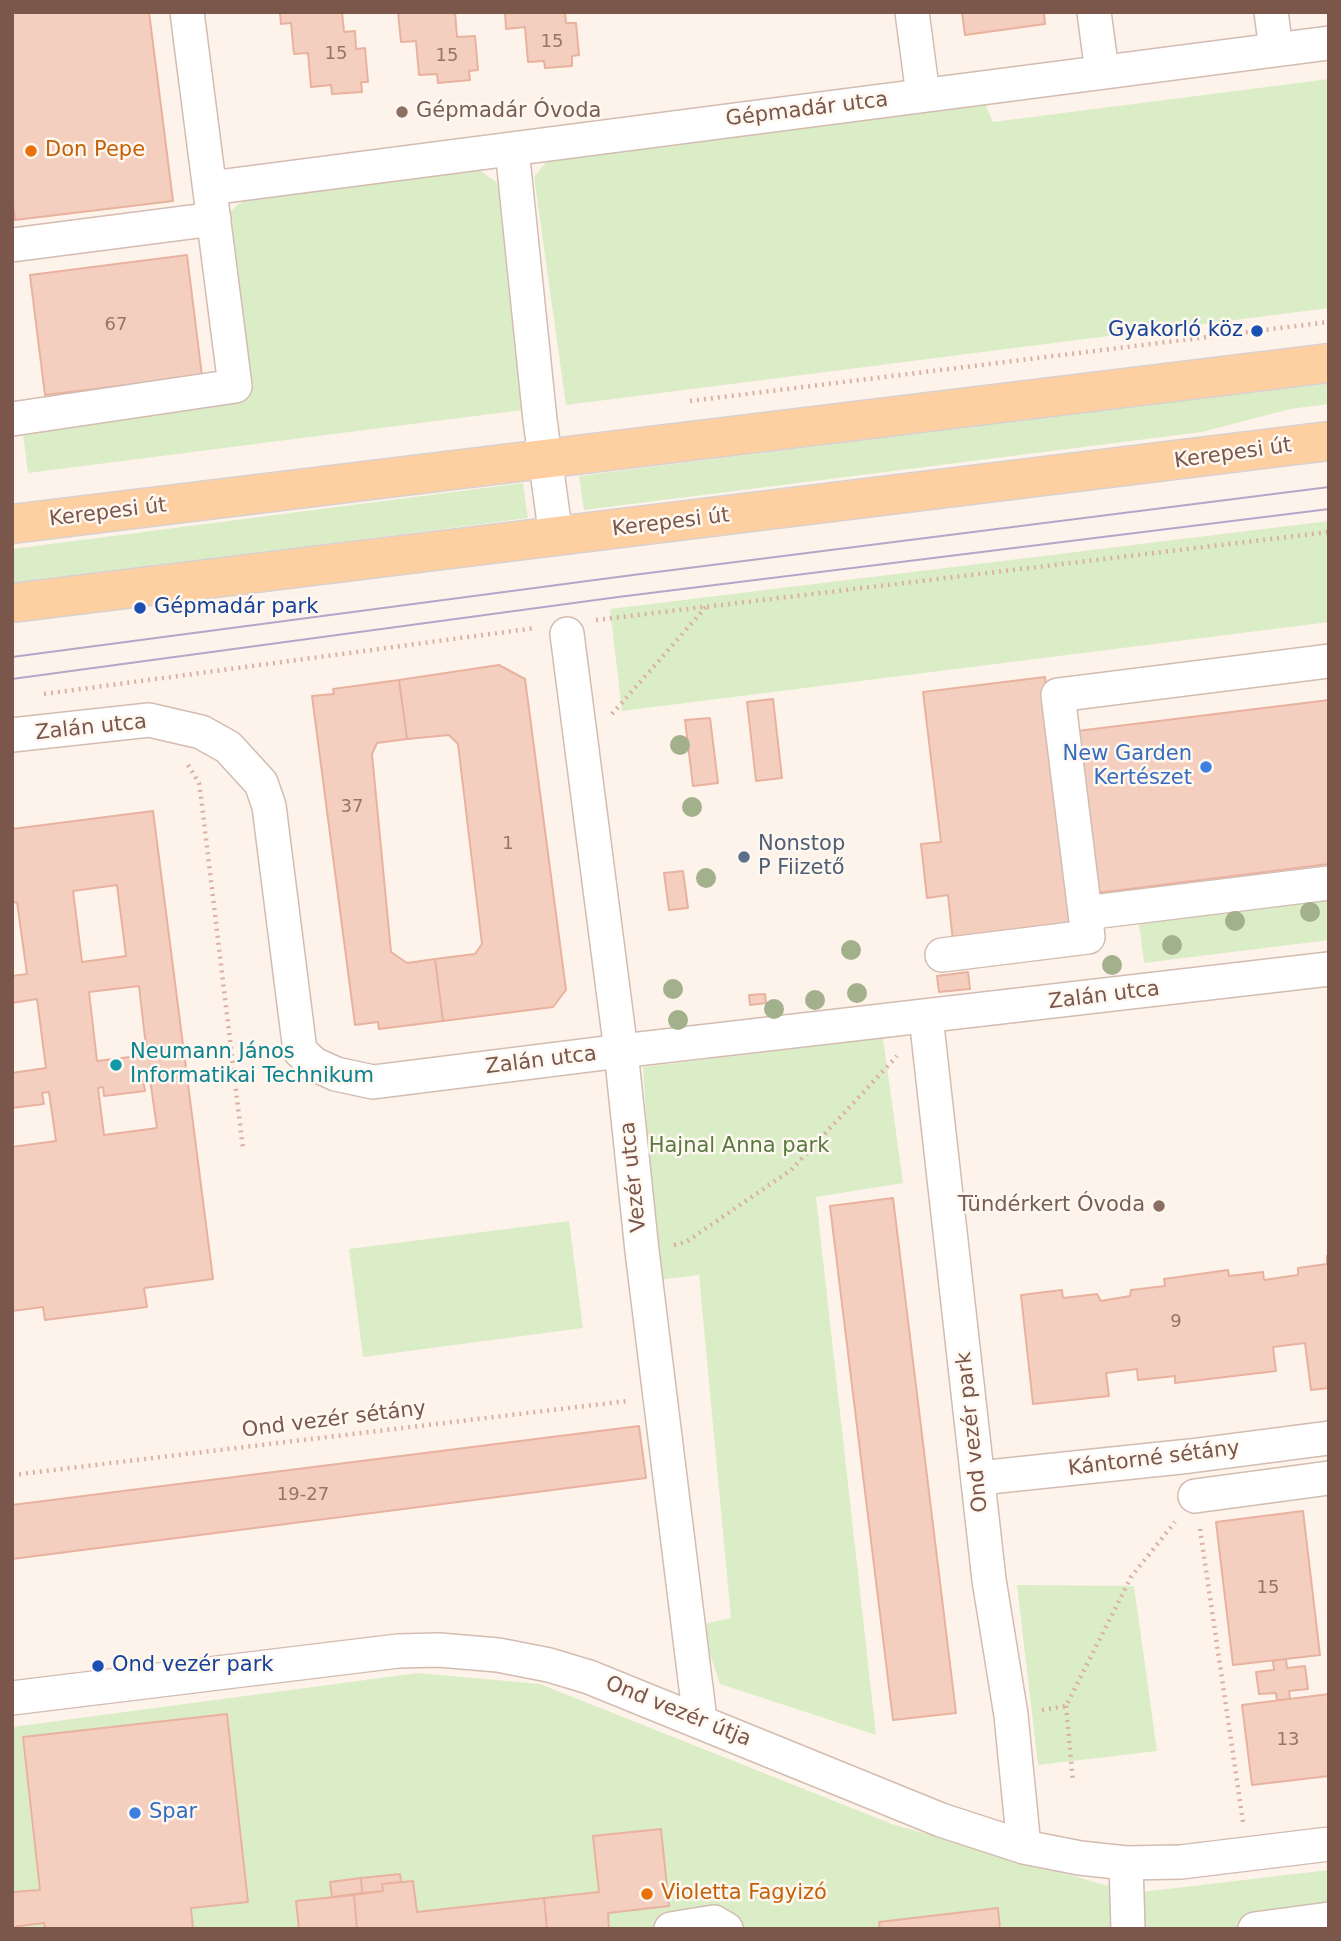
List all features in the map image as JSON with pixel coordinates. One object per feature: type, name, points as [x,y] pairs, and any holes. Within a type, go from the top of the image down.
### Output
[{"type":"main road","name":"Kerepesi út","points":[[12,524],[1329,363]]},
{"type":"main road","name":"Kerepesi út","points":[[12,603],[1329,441]]},
{"type":"street","points":[[12,419],[235,386],[187,12]]},
{"type":"street","points":[[912,12],[923,95]]},
{"type":"street","points":[[1094,12],[1102,72]]},
{"type":"street","points":[[1271,12],[1276,49]]},
{"type":"street","name":"Gépmadár utca","points":[[12,245],[212,204],[512,149],[1329,43]]},
{"type":"street","points":[[512,149],[545,459],[556,537]]},
{"type":"street","name":"Vezér utca","points":[[565,627],[621,1051],[659,1396],[700,1720]]},
{"type":"street","points":[[942,955],[1088,937],[1058,695],[1329,661]]},
{"type":"street","name":"Zalán utca","points":[[12,735],[149,720],[201,732],[228,747],[248,766],[261,783],[269,806],[300,1051],[314,1065],[336,1074],[373,1083],[911,1011],[1329,969]]},
{"type":"street","points":[[1085,913],[1329,883]]},
{"type":"street","name":"Ond vezér park","points":[[911,1011],[979,1478],[989,1580],[1010,1715],[1024,1847]]},
{"type":"street","name":"Kántorné sétány","points":[[979,1478],[1190,1456],[1329,1438]]},
{"type":"street","name":"Kántorné sétány","points":[[1195,1496],[1329,1478]]},
{"type":"street","name":"Ond vezér útja","points":[[12,1698],[352,1655],[439,1650],[498,1655],[549,1665],[589,1677],[941,1819],[1024,1847],[1080,1858],[1126,1863],[1181,1862],[1329,1844]]},
{"type":"street","points":[[1126,1863],[1128,1929]]},
{"type":"street","points":[[1255,1929],[1329,1919]]},
{"type":"street","points":[[671,1929],[715,1922],[726,1929]]},
{"type":"path","points":[[678,402],[1329,322]]},
{"type":"path","points":[[40,695],[565,627],[706,606],[1329,532]]},
{"type":"path","points":[[581,750],[706,606]]},
{"type":"path","points":[[184,760],[196,777],[201,797],[243,1149]]},
{"type":"path","points":[[642,1251],[686,1242],[791,1170],[898,1055]]},
{"type":"path","name":"Ond vezér sétány","points":[[12,1475],[659,1396]]},
{"type":"path","points":[[1073,1781],[1066,1706],[1131,1577],[1195,1496]]},
{"type":"path","points":[[1195,1496],[1244,1825]]},
{"type":"path","points":[[1010,1715],[1066,1706]]},
{"type":"green space","points":[[1329,79],[1329,308],[566,405],[534,177],[551,156],[981,95],[993,122]]},
{"type":"green space","points":[[479,170],[495,181],[504,192],[530,409],[28,473],[22,426],[242,400],[228,215],[237,205],[248,199]]},
{"type":"green space","points":[[1329,381],[1329,404],[1290,409],[1202,432],[584,510],[579,476]]},
{"type":"green space","points":[[523,483],[528,518],[12,585],[12,549]]},
{"type":"green space","points":[[1329,521],[1329,622],[622,711],[610,609]]},
{"type":"green space","points":[[1329,892],[1329,940],[1144,963],[1138,915]]},
{"type":"green space","name":"Hajnal Anna park","points":[[883,1038],[903,1183],[816,1197],[876,1735],[720,1684],[700,1625],[731,1618],[699,1275],[656,1280],[643,1067]]},
{"type":"green space","points":[[569,1221],[583,1328],[363,1357],[349,1249]]},
{"type":"green space","points":[[1017,1585],[1134,1586],[1157,1751],[1038,1765]]},
{"type":"green space","points":[[418,1673],[540,1684],[892,1824],[1133,1893],[1329,1870],[1329,1929],[12,1929],[12,1727]]},
{"type":"building","points":[[12,12],[149,12],[173,201],[15,220],[12,195]]},
{"type":"building","points":[[280,12],[342,12],[344,32],[355,31],[356,49],[365,48],[368,82],[361,82],[362,92],[332,94],[331,85],[311,87],[308,53],[294,54],[291,23],[281,24]]},
{"type":"building","points":[[398,12],[455,12],[457,37],[475,36],[478,70],[469,71],[470,80],[438,83],[437,74],[419,75],[416,41],[401,42]]},
{"type":"building","points":[[505,12],[565,12],[566,23],[576,23],[579,55],[572,56],[572,66],[545,68],[544,61],[528,62],[525,27],[506,29]]},
{"type":"building","points":[[962,12],[1044,12],[1045,24],[965,35]]},
{"type":"building","points":[[187,255],[202,376],[45,395],[30,275]]},
{"type":"building","points":[[499,665],[525,679],[566,990],[553,1007],[443,1021],[435,959],[475,954],[482,944],[458,744],[449,735],[407,739],[399,680]]},
{"type":"building","points":[[1045,677],[1076,926],[953,941],[948,895],[927,898],[921,844],[941,842],[923,692]]},
{"type":"building","points":[[399,680],[407,739],[377,743],[372,754],[391,952],[407,963],[435,959],[443,1021],[379,1029],[378,1022],[355,1025],[312,696],[334,694],[333,689]]},
{"type":"building","points":[[773,699],[782,778],[756,781],[747,702]]},
{"type":"building","points":[[1329,700],[1329,864],[1097,893],[1077,731]]},
{"type":"building","points":[[710,718],[718,783],[693,786],[685,720]]},
{"type":"building","name":"Neumann János Informatikai Technikum","points":[[153,811],[213,1279],[144,1288],[147,1307],[45,1320],[43,1307],[12,1311],[12,1147],[56,1141],[49,1092],[42,1093],[44,1104],[12,1108],[12,1073],[46,1068],[37,999],[12,1003],[12,976],[27,974],[17,902],[12,903],[12,829]],"holes":[[[117,885],[126,956],[82,962],[73,891]],[[139,986],[147,1055],[97,1061],[89,992]],[[150,1079],[157,1128],[104,1135],[98,1088],[103,1087],[104,1096],[145,1091],[143,1080]]]},
{"type":"building","points":[[683,871],[688,908],[669,910],[664,873]]},
{"type":"building","points":[[968,972],[970,989],[939,992],[937,976]]},
{"type":"building","points":[[765,994],[766,1003],[750,1005],[749,995]]},
{"type":"building","points":[[893,1198],[956,1713],[893,1720],[830,1206]]},
{"type":"building","points":[[1327,1256],[1329,1388],[1311,1390],[1305,1343],[1273,1347],[1276,1371],[1175,1383],[1175,1376],[1138,1380],[1137,1369],[1106,1373],[1109,1396],[1033,1404],[1021,1295],[1062,1290],[1063,1298],[1097,1294],[1101,1301],[1130,1296],[1131,1290],[1165,1286],[1164,1279],[1228,1270],[1229,1276],[1263,1272],[1264,1280],[1298,1275],[1298,1268],[1327,1264]]},
{"type":"building","points":[[639,1426],[646,1478],[12,1559],[12,1505]]},
{"type":"building","points":[[1303,1511],[1320,1655],[1233,1665],[1216,1522]]},
{"type":"building","points":[[1286,1659],[1287,1668],[1305,1666],[1308,1689],[1289,1691],[1290,1699],[1277,1700],[1276,1693],[1259,1694],[1256,1672],[1274,1670],[1273,1661]]},
{"type":"building","points":[[1329,1694],[1329,1776],[1252,1785],[1242,1705]]},
{"type":"building","name":"Spar","points":[[227,1714],[248,1902],[191,1908],[193,1929],[45,1929],[44,1923],[12,1927],[12,1892],[40,1890],[23,1737]]},
{"type":"building","points":[[661,1829],[669,1906],[608,1913],[609,1929],[547,1929],[544,1898],[599,1892],[593,1836]]},
{"type":"building","points":[[400,1874],[401,1882],[382,1884],[383,1891],[362,1893],[361,1878]]},
{"type":"building","points":[[361,1878],[362,1893],[332,1897],[330,1882]]},
{"type":"building","points":[[413,1881],[417,1912],[544,1898],[547,1929],[357,1929],[354,1895],[383,1891],[382,1884]]},
{"type":"building","points":[[354,1895],[357,1929],[299,1929],[296,1901]]},
{"type":"building","points":[[998,1908],[1000,1929],[880,1929],[879,1922]]},
{"type":"tram line","points":[[12,657],[1329,487]]},
{"type":"tram line","points":[[12,679],[618,597],[1329,509]]},
{"type":"place","name":"Gépmadár Óvoda","points":[[402,112]]},
{"type":"place","name":"Don Pepe","points":[[31,151]]},
{"type":"place","name":"Gyakorló köz","points":[[1257,331]]},
{"type":"place","name":"Gépmadár park","points":[[140,608]]},
{"type":"place","name":"New Garden Kertészet","points":[[1206,767]]},
{"type":"place","name":"Nonstop P Fiizető","points":[[744,857]]},
{"type":"place","name":"Neumann János Informatikai Technikum","points":[[116,1065]]},
{"type":"place","name":"Tündérkert Óvoda","points":[[1159,1206]]},
{"type":"place","name":"Ond vezér park","points":[[98,1666]]},
{"type":"place","name":"Spar","points":[[135,1813]]},
{"type":"place","name":"Violetta Fagyizó","points":[[647,1894]]}]
